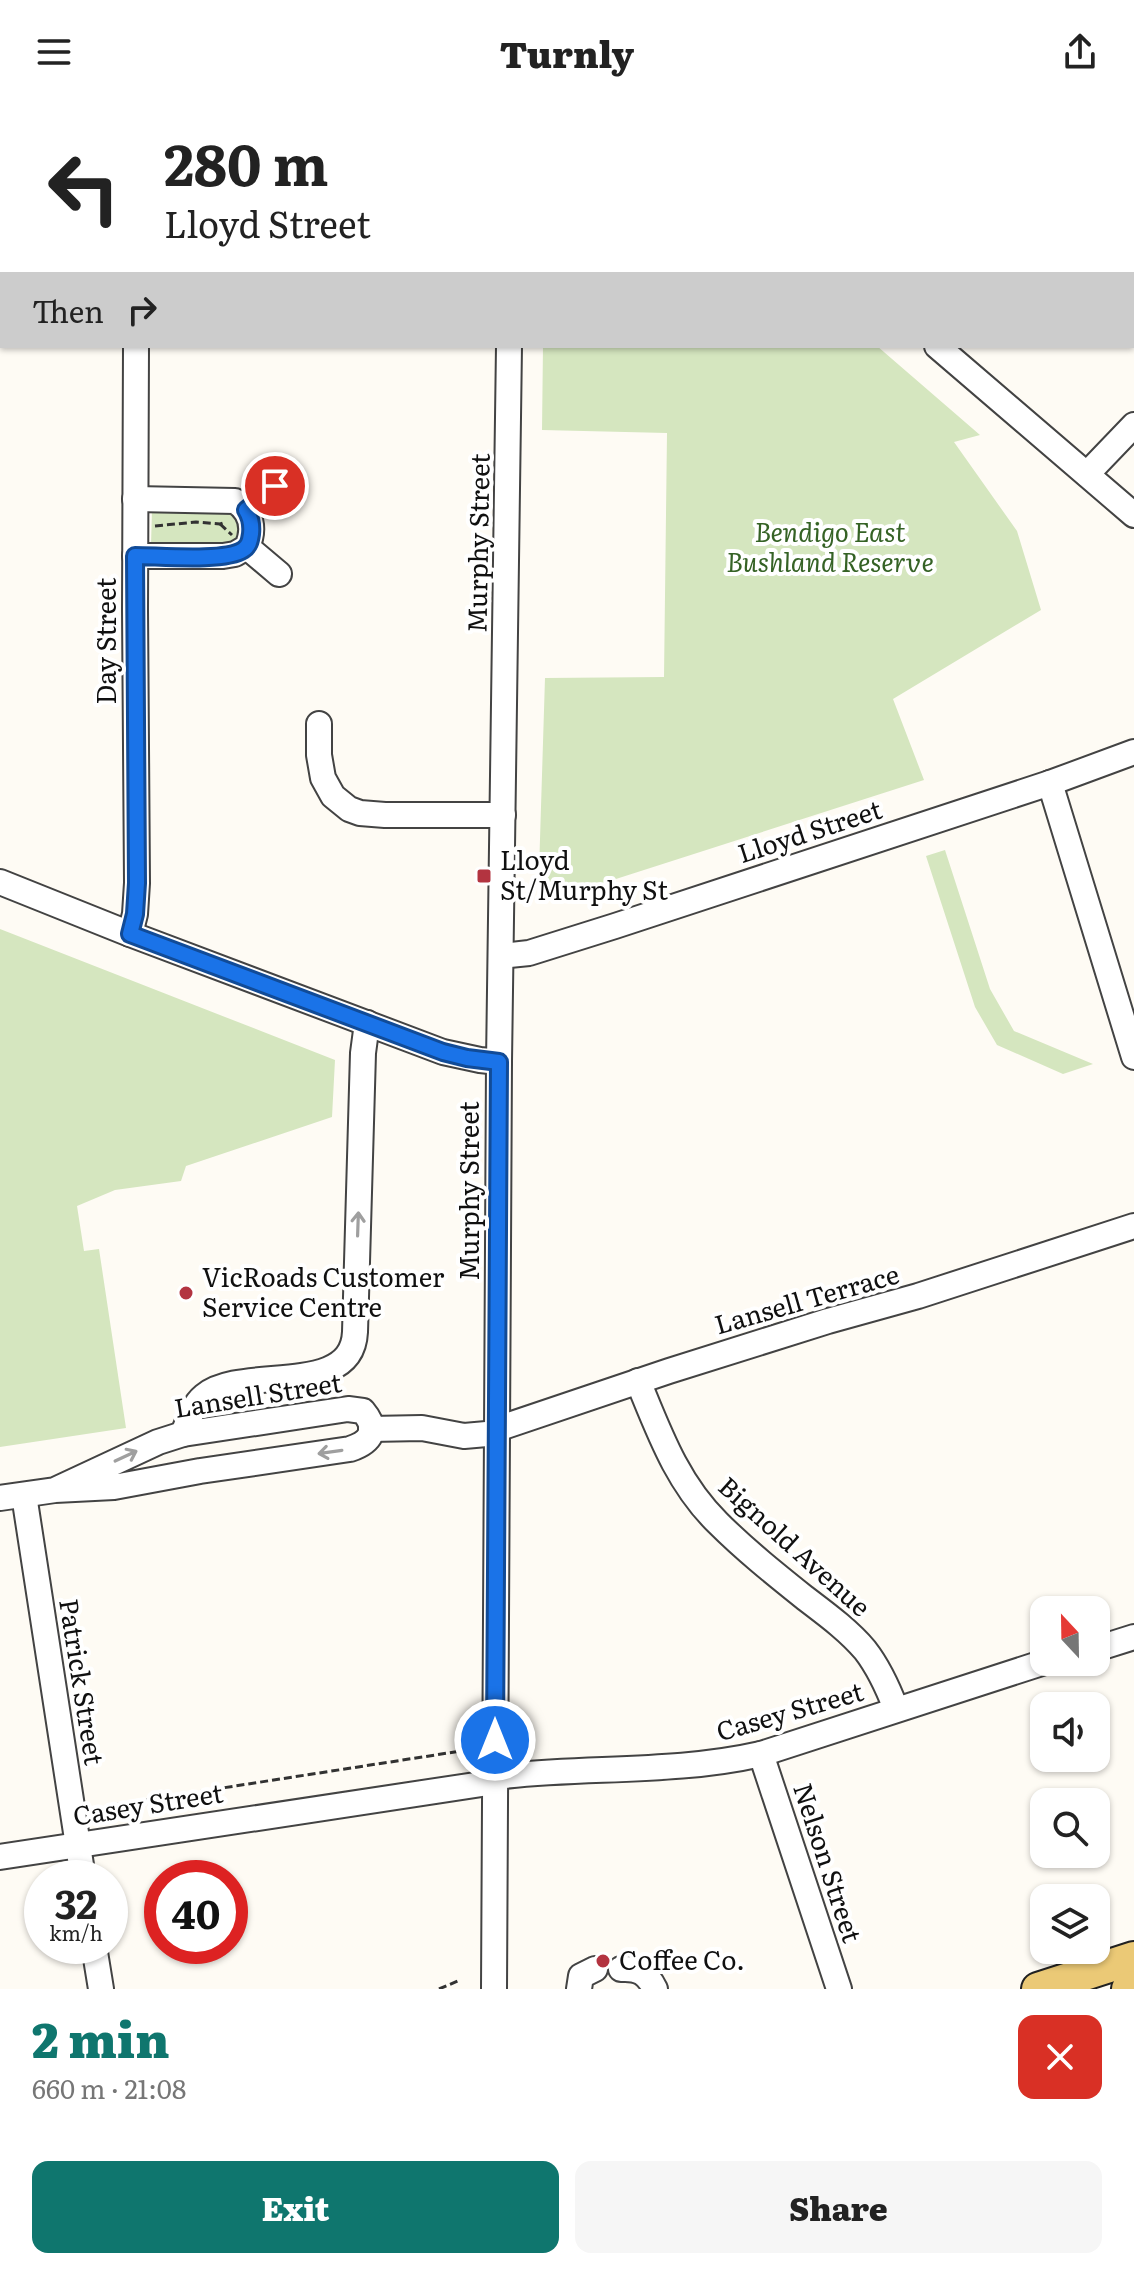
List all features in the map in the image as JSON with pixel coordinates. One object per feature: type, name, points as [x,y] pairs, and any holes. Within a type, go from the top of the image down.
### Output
[{"type":"main road","points":[[1038,1989],[1134,1958]]},
{"type":"main road","points":[[1128,1989],[1134,1987]]},
{"type":"street","name":"Day Street","points":[[130,934],[137,883],[136,348]]},
{"type":"street","name":"Murphy Street","points":[[494,1989],[499,1062],[509,348]]},
{"type":"street","points":[[939,348],[1134,515]]},
{"type":"street","points":[[1087,474],[1134,425]]},
{"type":"street","points":[[246,510],[279,484]]},
{"type":"street","points":[[135,499],[230,500],[246,510],[252,525],[247,547],[235,554],[135,556]]},
{"type":"street","points":[[247,547],[279,574]]},
{"type":"street","points":[[319,724],[323,778],[333,796],[349,809],[385,815],[503,815]]},
{"type":"street","name":"Lloyd Street","points":[[501,956],[539,950],[1050,783],[1134,752]]},
{"type":"street","points":[[1050,783],[1134,1057]]},
{"type":"street","points":[[0,882],[443,1052],[499,1062]]},
{"type":"street","points":[[183,1434],[196,1405],[211,1392],[228,1386],[327,1370],[343,1362],[352,1348],[355,1332],[363,1053],[367,1023]]},
{"type":"street","name":"Lansell Terrace","points":[[498,1431],[638,1381],[1134,1226]]},
{"type":"street","name":"Bignold Avenue","points":[[638,1381],[674,1465],[700,1503],[761,1562],[843,1628],[864,1649],[881,1673],[896,1709]]},
{"type":"street","name":"Lansell Street","points":[[12,1496],[114,1487],[350,1449],[365,1442],[371,1429],[363,1411],[354,1409],[183,1434],[158,1442],[55,1490]]},
{"type":"street","points":[[371,1429],[422,1428],[464,1436],[498,1431]]},
{"type":"street","name":"Patrick Street","points":[[12,1496],[80,1860]]},
{"type":"street","points":[[1110,1645],[1134,1637]]},
{"type":"street","name":"Casey Street","points":[[0,1857],[495,1780],[716,1763],[761,1754],[1030,1667]]},
{"type":"street","name":"Nelson Street","points":[[761,1754],[839,1989]]},
{"type":"street","points":[[97,1964],[101,1989]]},
{"type":"street","points":[[579,1989],[581,1976],[595,1969]]},
{"type":"street","points":[[621,1969],[643,1972],[655,1989]]},
{"type":"path","points":[[135,528],[196,522],[220,524],[246,510]]},
{"type":"path","points":[[106,1806],[461,1751]]},
{"type":"path","points":[[439,1989],[460,1980]]},
{"type":"green space","name":"Bendigo East Bushland Reserve","points":[[543,348],[879,348],[980,435],[954,442],[1017,531],[1041,610],[893,699],[924,780],[538,904],[545,678],[664,677],[667,433],[542,430]]},
{"type":"green space","points":[[220,505],[244,519],[237,546],[151,545],[152,509]]},
{"type":"green space","points":[[945,850],[990,989],[1014,1031],[1093,1064],[1063,1074],[997,1045],[975,1007],[926,856]]},
{"type":"green space","points":[[0,929],[335,1060],[332,1117],[186,1166],[181,1181],[115,1190],[77,1206],[84,1251],[99,1249],[126,1428],[0,1447]]},
{"type":"place","name":"Lloyd St/Murphy St","points":[[484,876]]},
{"type":"place","name":"VicRoads Customer Service Centre","points":[[186,1293]]},
{"type":"place","name":"Coffee Co.","points":[[603,1961]]},
{"type":"route","points":[[275,486],[246,510],[252,525],[249,544],[235,554],[135,556],[137,883],[130,934],[443,1052],[499,1062],[495,1740]]}]
